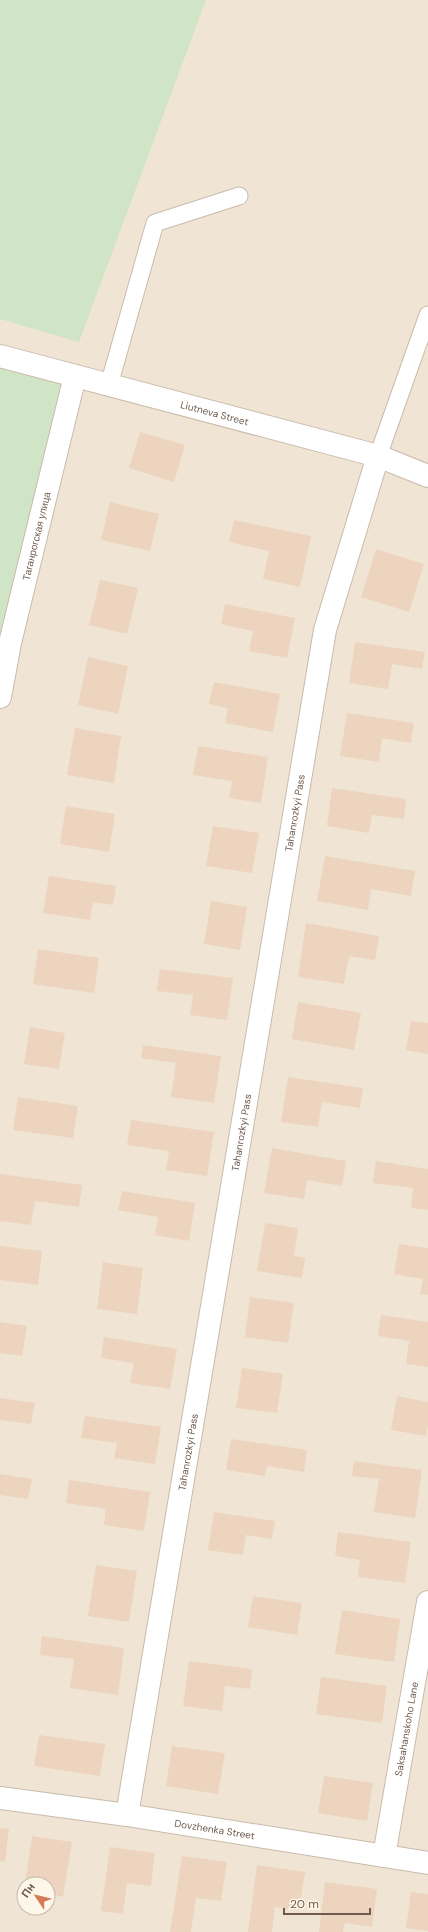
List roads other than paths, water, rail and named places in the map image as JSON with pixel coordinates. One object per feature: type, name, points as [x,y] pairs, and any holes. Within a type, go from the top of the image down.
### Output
[{"type":"street","name":"Liutneva Street","points":[[0,356],[378,456],[428,476]]},
{"type":"street","name":"Таганрогская улица","points":[[0,697],[10,643],[75,376]]},
{"type":"street","name":"Tahanrozkyi Pass","points":[[127,1815],[325,630],[378,456]]},
{"type":"street","name":"Saksahanskoho Lane","points":[[384,1856],[428,1602]]},
{"type":"street","name":"Dovzhenka Street","points":[[0,1798],[127,1815],[428,1864]]},
{"type":"lane","points":[[109,385],[155,223],[239,196]]},
{"type":"lane","points":[[378,456],[428,315]]}]
